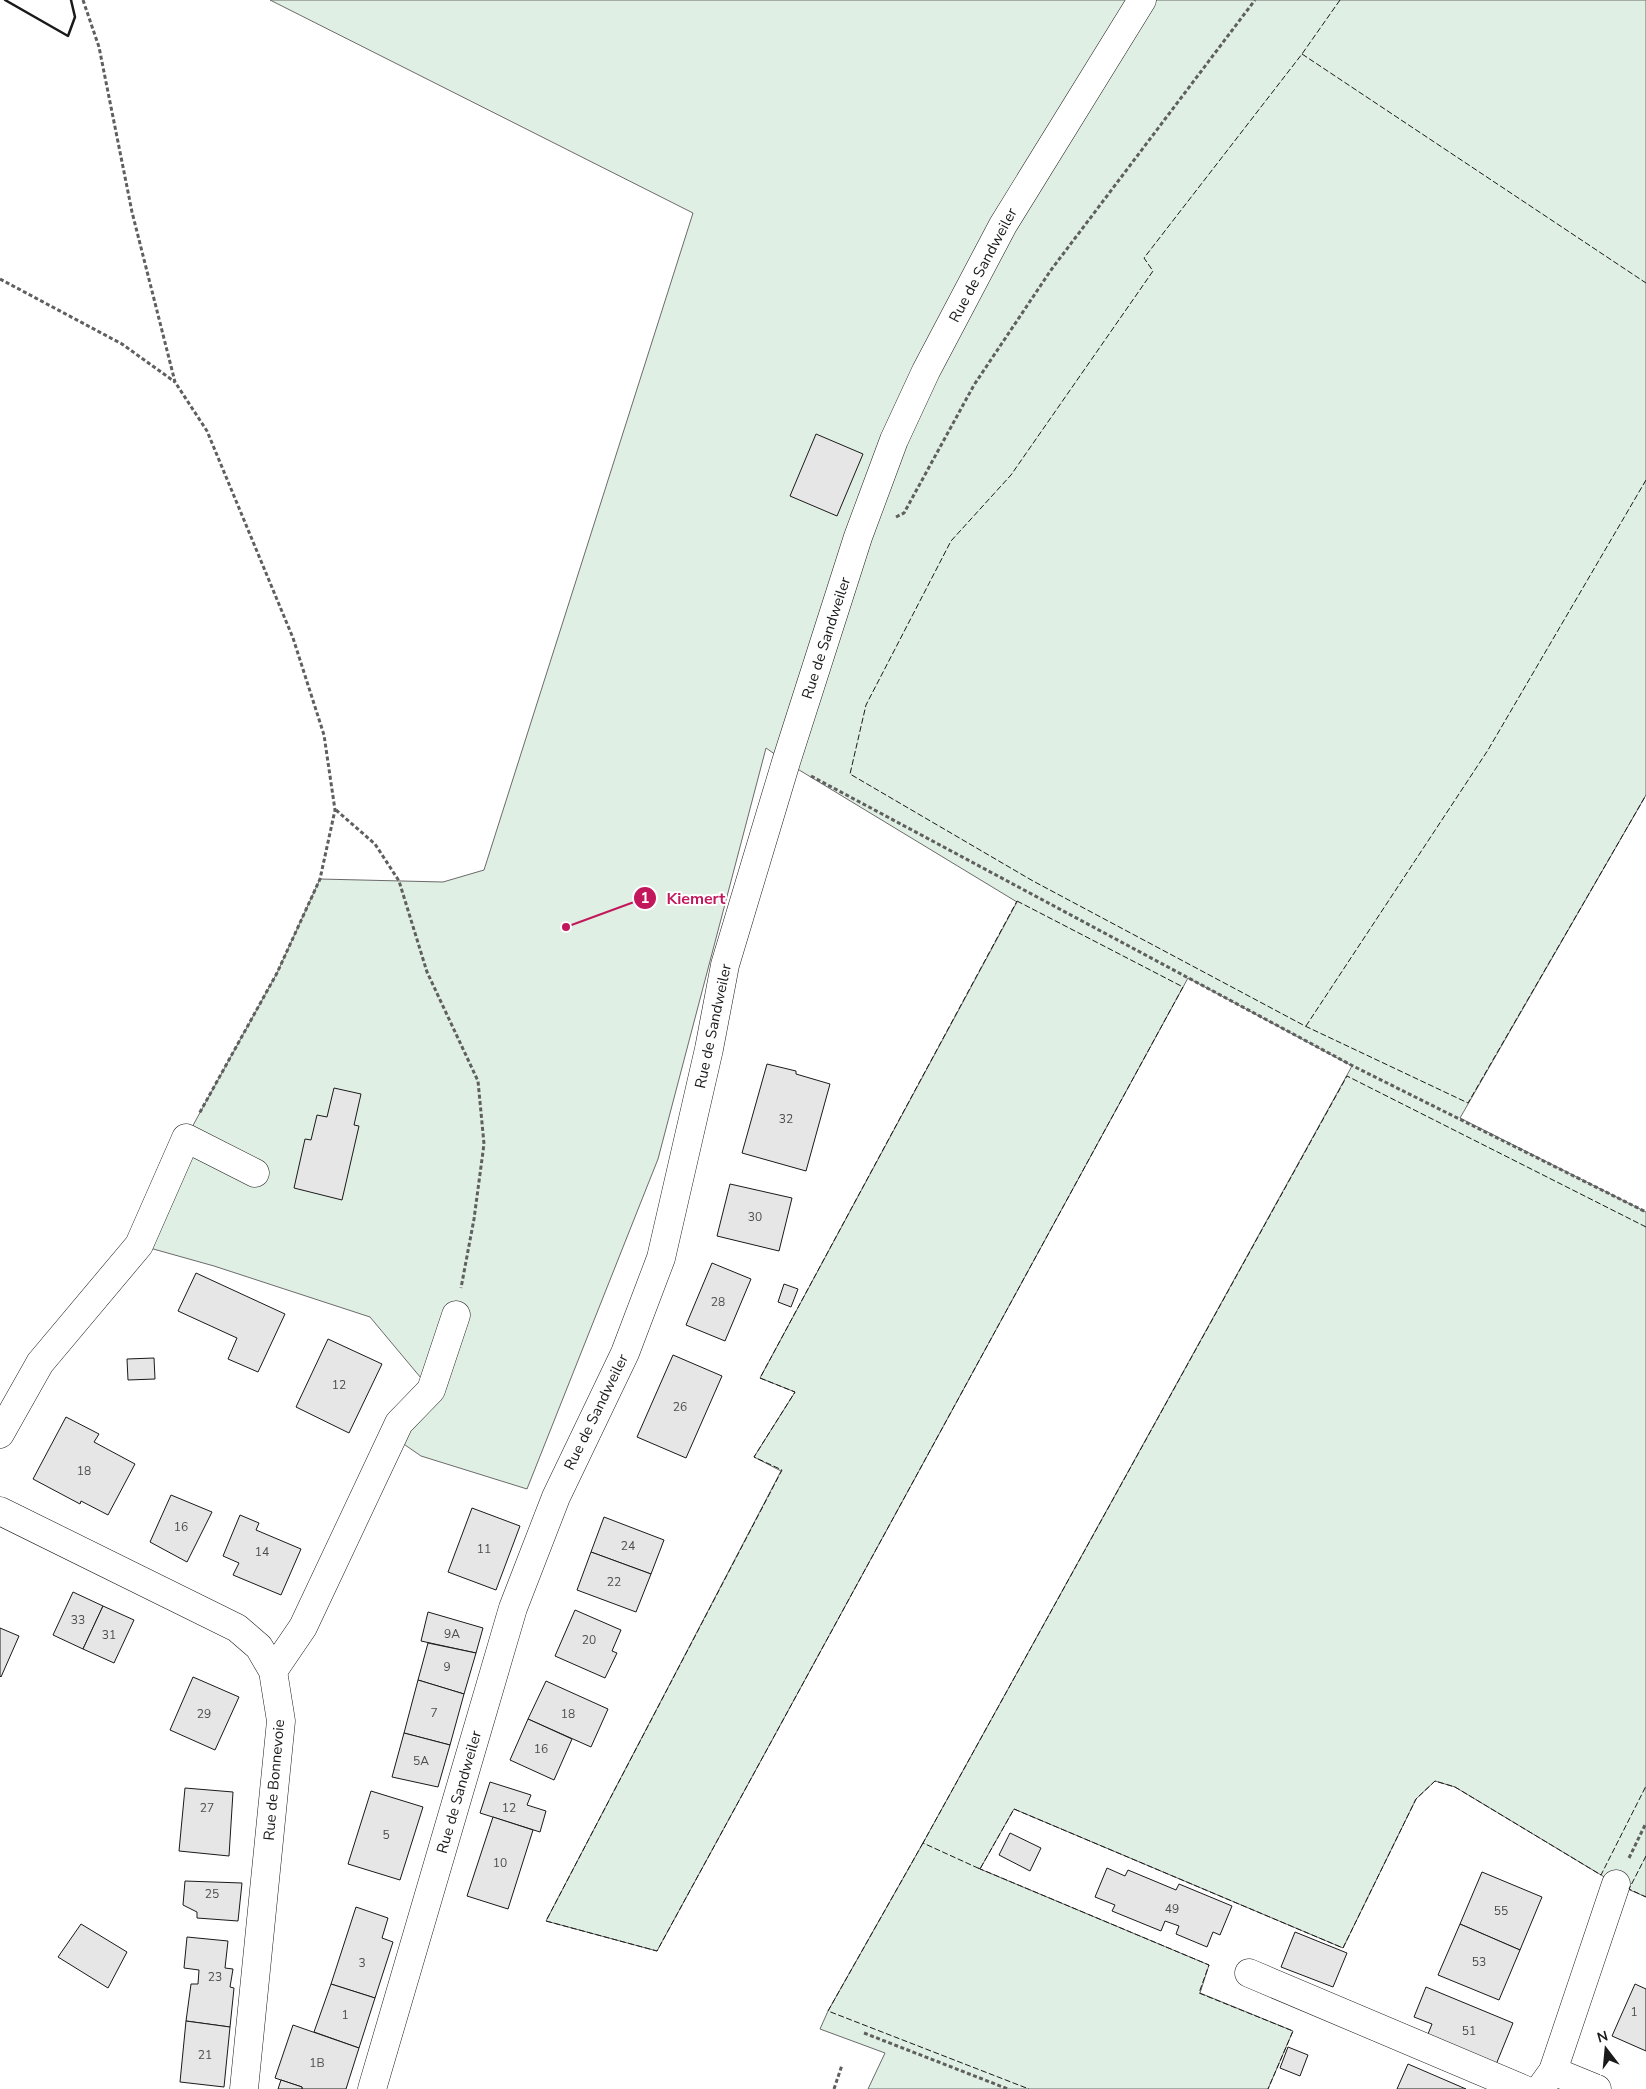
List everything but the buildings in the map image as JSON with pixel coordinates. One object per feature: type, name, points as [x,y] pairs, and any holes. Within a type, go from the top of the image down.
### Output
[{"type":"main road","name":"Rue de Sandweiler","points":[[372,2089],[513,1608],[556,1497],[625,1353],[661,1258],[709,1050],[725,965],[786,762],[858,537],[894,440],[926,371],[1003,225],[1142,0]]},
{"type":"main road","points":[[0,1434],[40,1363],[139,1245],[186,1138],[255,1173]]},
{"type":"main road","points":[[273,1671],[303,1627],[399,1423],[431,1390],[456,1316]]},
{"type":"main road","name":"Rue de Bonnevoie","points":[[0,1511],[237,1628],[259,1647],[273,1671],[281,1720],[244,2089]]},
{"type":"main road","points":[[1598,2089],[1546,2080],[1616,1884]]},
{"type":"main road","points":[[1248,1973],[1522,2089]]},
{"type":"path","points":[[83,0],[99,47],[132,212],[175,382],[207,431],[293,638],[324,735],[335,810],[320,879],[277,973],[186,1138]]},
{"type":"path","points":[[858,537],[904,513],[974,385],[1052,270],[1255,0]]},
{"type":"path","points":[[0,279],[122,344],[175,382]]},
{"type":"path","points":[[786,762],[1352,1066],[1646,1212]]},
{"type":"path","points":[[335,810],[375,844],[399,881],[427,972],[478,1081],[484,1144],[474,1219],[456,1316]]},
{"type":"path","points":[[1616,1884],[1646,1823]]},
{"type":"path","points":[[864,2033],[1008,2089]]},
{"type":"path","points":[[834,2089],[842,2065]]},
{"type":"green space","points":[[270,0],[1646,0],[1646,795],[1460,1118],[1646,1212],[1646,1897],[1616,1884],[1455,1787],[1435,1781],[1416,1799],[1343,1948],[1014,1809],[980,1869],[1209,1965],[1200,1993],[1293,2031],[1268,2089],[868,2089],[885,2053],[820,2029],[828,2011],[923,1843],[1352,1066],[1188,978],[657,1951],[546,1921],[781,1471],[754,1457],[795,1392],[760,1378],[1017,902],[766,748],[658,1159],[527,1489],[421,1456],[395,1438],[431,1390],[370,1317],[214,1266],[139,1245],[186,1138],[277,973],[320,879],[443,882],[484,870],[693,213]]},
{"type":"fence","points":[[1340,0],[1302,54],[1144,258],[1153,271],[1011,475],[951,541],[866,705],[850,774],[1033,881],[1305,1026],[1468,1103],[1646,795]]},
{"type":"fence","points":[[1302,54],[1646,283]]},
{"type":"fence","points":[[1306,1026],[1488,750],[1646,480]]},
{"type":"fence","points":[[1017,901],[1183,987],[657,1951],[546,1921],[782,1470],[754,1457],[795,1392],[760,1378],[1017,901]]},
{"type":"fence","points":[[1646,1227],[1347,1076],[923,1843],[980,1869],[1014,1809],[1343,1948],[1416,1799],[1435,1781],[1455,1787],[1601,1875],[1646,1786]]},
{"type":"fence","points":[[923,1843],[828,2011],[1029,2089]]},
{"type":"fence","points":[[1646,1856],[1629,1889],[1646,1897]]},
{"type":"fence","points":[[978,1868],[1209,1965],[1199,1993],[1293,2031],[1268,2089]]},
{"type":"wall","points":[[5,0],[68,36],[75,17],[71,0]]},
{"type":"place","name":"Kiemert","points":[[566,927]]}]
